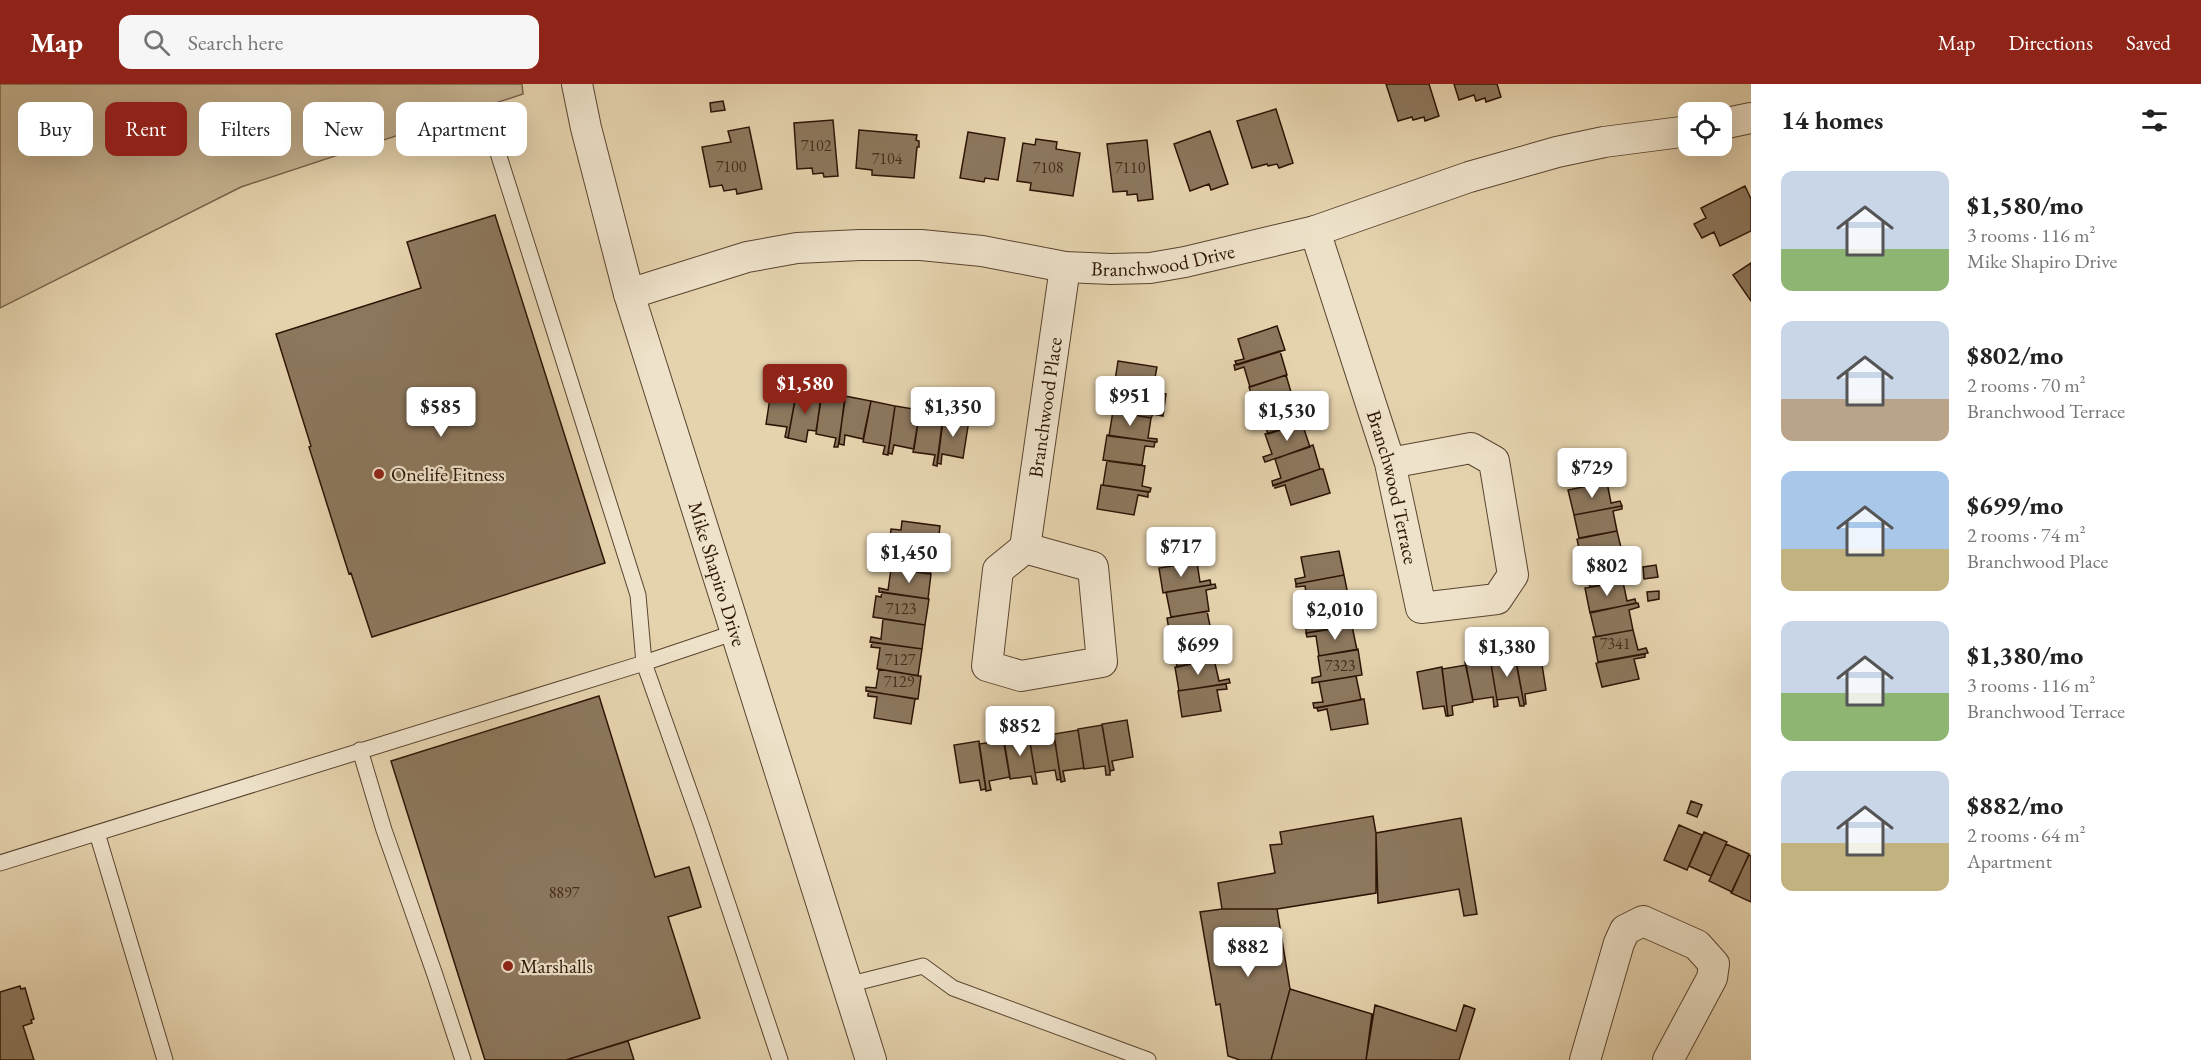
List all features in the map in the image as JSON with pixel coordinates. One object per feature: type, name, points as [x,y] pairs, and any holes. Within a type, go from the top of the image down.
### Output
[{"type":"street","name":"Mike Shapiro Drive","points":[[577,84],[629,294],[871,1060]]},
{"type":"street","points":[[1732,122],[1751,118]]},
{"type":"street","name":"Branchwood Drive","points":[[629,294],[747,257],[797,248],[921,245],[982,251],[1065,267],[1150,268],[1185,262],[1315,231],[1469,177],[1557,152],[1604,142],[1678,132]]},
{"type":"street","name":"Branchwood Terrace","points":[[1315,231],[1390,464],[1421,608],[1497,599],[1514,575],[1494,461],[1471,448],[1390,464]]},
{"type":"street","name":"Branchwood Place","points":[[1025,548],[1065,267]]},
{"type":"street","points":[[1025,548],[1093,567],[1102,662],[1021,676],[987,666],[998,570],[1025,548]]},
{"type":"street","points":[[1586,1060],[1619,943],[1626,930],[1642,921],[1697,945],[1714,964],[1712,978],[1668,1060]]},
{"type":"lane","points":[[499,156],[638,595],[644,663],[705,835],[780,1060]]},
{"type":"lane","points":[[0,863],[644,663],[736,632]]},
{"type":"lane","points":[[360,750],[384,830],[463,1060]]},
{"type":"lane","points":[[97,833],[165,1060]]},
{"type":"lane","points":[[847,985],[923,966],[953,988],[1148,1060]]},
{"type":"shaded area","points":[[0,84],[522,84],[523,94],[499,102],[396,102],[396,136],[384,140],[384,102],[303,102],[303,156],[335,156],[241,187],[0,308]]},
{"type":"building","points":[[1386,84],[1429,84],[1439,116],[1425,121],[1424,117],[1413,120],[1412,117],[1398,121]]},
{"type":"building","points":[[1454,84],[1497,84],[1501,97],[1486,102],[1485,98],[1476,101],[1474,95],[1459,100]]},
{"type":"building","points":[[723,101],[725,110],[711,112],[710,103]]},
{"type":"building","points":[[1276,109],[1293,163],[1279,168],[1277,164],[1268,166],[1267,164],[1252,168],[1237,121]]},
{"type":"building","points":[[833,120],[838,176],[824,177],[823,173],[813,174],[812,168],[797,169],[794,123]]},
{"type":"building","points":[[749,127],[762,189],[737,194],[736,189],[724,191],[722,185],[710,187],[702,147],[731,142],[728,131]]},
{"type":"building","points":[[859,130],[917,135],[916,140],[919,141],[919,147],[917,147],[914,178],[872,175],[872,170],[856,168]]},
{"type":"building","points":[[1210,131],[1228,184],[1211,190],[1209,184],[1190,191],[1174,144]]},
{"type":"building","points":[[968,132],[1005,138],[998,180],[985,178],[984,182],[960,178]]},
{"type":"building","points":[[1036,139],[1057,142],[1056,149],[1080,153],[1073,196],[1030,190],[1031,183],[1017,181],[1023,143],[1035,145]]},
{"type":"building","points":[[1147,140],[1153,199],[1138,201],[1137,194],[1127,195],[1127,191],[1113,192],[1107,144]]},
{"type":"building","points":[[1745,186],[1751,199],[1751,231],[1720,246],[1714,232],[1702,238],[1694,224],[1706,218],[1701,208]]},
{"type":"building","points":[[495,215],[605,563],[372,637],[351,573],[349,574],[276,334],[421,288],[407,242]]},
{"type":"building","points":[[1751,263],[1751,301],[1733,275]]},
{"type":"building","points":[[1277,326],[1285,350],[1237,365],[1235,361],[1244,359],[1238,339]]},
{"type":"building","points":[[1280,351],[1287,375],[1250,387],[1244,367],[1235,370],[1234,365]]},
{"type":"building","points":[[1118,361],[1157,367],[1153,388],[1163,389],[1162,393],[1114,387]]},
{"type":"building","points":[[1286,375],[1293,399],[1248,414],[1247,410],[1256,408],[1249,387]]},
{"type":"building","points":[[772,385],[797,389],[788,438],[785,437],[787,427],[766,424]]},
{"type":"building","points":[[1116,387],[1166,394],[1163,416],[1153,414],[1151,418],[1112,411]]},
{"type":"building","points":[[797,390],[822,394],[816,431],[808,430],[806,442],[788,438]]},
{"type":"building","points":[[821,396],[845,400],[838,447],[834,447],[836,438],[816,434]]},
{"type":"building","points":[[845,396],[871,401],[863,439],[845,435],[844,445],[839,444]]},
{"type":"building","points":[[1297,398],[1304,422],[1302,423],[1268,434],[1261,414],[1253,417],[1251,413]]},
{"type":"building","points":[[871,401],[895,406],[888,455],[883,454],[885,446],[863,442]]},
{"type":"building","points":[[895,406],[920,410],[914,449],[894,445],[892,454],[888,453]]},
{"type":"building","points":[[920,410],[944,414],[937,466],[933,465],[935,455],[913,452]]},
{"type":"building","points":[[1113,411],[1151,418],[1148,438],[1157,439],[1157,442],[1109,436]]},
{"type":"building","points":[[943,416],[969,420],[963,458],[942,454],[941,464],[937,463]]},
{"type":"building","points":[[1302,423],[1310,447],[1265,462],[1263,457],[1272,454],[1265,434]]},
{"type":"building","points":[[1107,435],[1155,442],[1154,447],[1145,446],[1142,465],[1103,460]]},
{"type":"building","points":[[1313,445],[1320,469],[1273,486],[1272,481],[1281,478],[1275,459]]},
{"type":"building","points":[[1107,461],[1145,466],[1142,486],[1151,488],[1150,492],[1103,485]]},
{"type":"building","points":[[1323,469],[1330,493],[1291,505],[1285,485],[1275,488],[1274,485]]},
{"type":"building","points":[[1607,482],[1611,503],[1620,501],[1622,506],[1574,515],[1568,490]]},
{"type":"building","points":[[1101,485],[1148,492],[1148,497],[1138,495],[1134,515],[1097,509]]},
{"type":"building","points":[[1622,506],[1622,509],[1613,511],[1617,531],[1579,538],[1574,515]]},
{"type":"building","points":[[902,521],[940,526],[937,551],[898,546],[899,541],[890,539],[891,529],[901,530]]},
{"type":"building","points":[[1617,531],[1622,552],[1630,550],[1632,555],[1582,563],[1577,539]]},
{"type":"building","points":[[896,546],[934,550],[930,574],[892,569]]},
{"type":"building","points":[[1339,551],[1344,575],[1296,584],[1295,579],[1305,577],[1301,557]]},
{"type":"building","points":[[1633,554],[1634,558],[1623,560],[1628,580],[1590,587],[1584,563]]},
{"type":"building","points":[[1197,562],[1200,582],[1210,580],[1211,585],[1163,593],[1159,568]]},
{"type":"building","points":[[1656,565],[1658,577],[1644,579],[1643,567]]},
{"type":"building","points":[[891,569],[931,574],[928,599],[879,592],[879,588],[888,590]]},
{"type":"building","points":[[1344,575],[1349,600],[1309,608],[1305,586],[1296,587],[1296,584]]},
{"type":"building","points":[[1623,582],[1627,601],[1635,599],[1636,603],[1590,613],[1585,588]]},
{"type":"building","points":[[1215,584],[1216,588],[1206,590],[1209,611],[1171,617],[1166,592]]},
{"type":"building","points":[[1659,591],[1659,599],[1648,601],[1647,592]]},
{"type":"building","points":[[882,592],[929,599],[925,625],[873,617],[876,596],[881,597]]},
{"type":"building","points":[[1350,599],[1355,625],[1306,633],[1306,629],[1316,627],[1312,607]]},
{"type":"building","points":[[1638,603],[1639,607],[1629,610],[1633,630],[1596,637],[1590,612]]},
{"type":"building","points":[[1207,611],[1211,631],[1221,630],[1221,634],[1171,642],[1167,618]]},
{"type":"building","points":[[883,619],[925,625],[922,649],[870,642],[871,637],[881,639]]},
{"type":"building","points":[[1352,626],[1357,650],[1319,656],[1316,636],[1307,637],[1306,633]]},
{"type":"building","points":[[1633,630],[1638,650],[1646,648],[1648,653],[1598,662],[1593,637]]},
{"type":"building","points":[[1221,634],[1222,638],[1211,640],[1214,659],[1177,667],[1173,642]]},
{"type":"building","points":[[872,642],[922,649],[918,676],[877,669],[880,648],[871,647]]},
{"type":"building","points":[[1358,649],[1362,675],[1312,683],[1312,678],[1321,676],[1318,656]]},
{"type":"building","points":[[1540,652],[1546,690],[1525,694],[1526,704],[1524,704],[1515,657]]},
{"type":"building","points":[[1645,654],[1645,657],[1634,659],[1639,679],[1602,687],[1596,663]]},
{"type":"building","points":[[1515,655],[1524,706],[1520,706],[1518,697],[1497,700],[1490,658]]},
{"type":"building","points":[[1490,658],[1498,706],[1494,707],[1493,697],[1473,700],[1465,662]]},
{"type":"building","points":[[1214,659],[1219,681],[1229,679],[1230,683],[1179,691],[1175,667]]},
{"type":"building","points":[[1466,665],[1473,702],[1452,706],[1453,715],[1448,716],[1442,669]]},
{"type":"building","points":[[1442,667],[1448,716],[1446,716],[1444,706],[1423,709],[1417,672]]},
{"type":"building","points":[[879,669],[921,676],[918,699],[866,691],[866,687],[876,688]]},
{"type":"building","points":[[1356,676],[1361,700],[1314,708],[1313,703],[1323,702],[1319,682]]},
{"type":"building","points":[[1226,684],[1227,689],[1217,690],[1221,711],[1182,717],[1178,691]]},
{"type":"building","points":[[868,691],[915,699],[911,724],[874,718],[877,697],[868,696]]},
{"type":"building","points":[[599,696],[655,877],[689,867],[701,907],[668,917],[700,1018],[566,1060],[485,1060],[391,761]]},
{"type":"building","points":[[1364,699],[1368,724],[1331,730],[1327,709],[1318,711],[1317,708]]},
{"type":"building","points":[[1127,720],[1133,757],[1112,761],[1114,770],[1110,771],[1102,724]]},
{"type":"building","points":[[1102,725],[1110,775],[1106,775],[1105,766],[1084,769],[1078,729]]},
{"type":"building","points":[[1078,730],[1084,768],[1063,771],[1065,781],[1061,782],[1054,734]]},
{"type":"building","points":[[1053,731],[1061,779],[1057,780],[1055,770],[1035,773],[1029,736]]},
{"type":"building","points":[[1029,734],[1037,784],[1033,784],[1031,776],[1010,779],[1003,738]]},
{"type":"building","points":[[1004,740],[1010,777],[989,781],[991,790],[986,791],[979,744]]},
{"type":"building","points":[[979,741],[986,789],[981,790],[979,780],[960,783],[954,745]]},
{"type":"building","points":[[1691,801],[1702,805],[1697,817],[1687,813]]},
{"type":"building","points":[[1373,816],[1376,833],[1376,893],[1277,909],[1222,909],[1218,883],[1275,873],[1270,845],[1282,844],[1280,832]]},
{"type":"building","points":[[1461,818],[1477,914],[1464,916],[1459,889],[1378,903],[1376,833]]},
{"type":"building","points":[[1679,825],[1702,835],[1687,870],[1664,860]]},
{"type":"building","points":[[1704,832],[1727,842],[1711,876],[1689,866]]},
{"type":"building","points":[[1726,844],[1749,854],[1732,892],[1709,881]]},
{"type":"building","points":[[1749,855],[1751,856],[1751,902],[1731,893]]},
{"type":"building","points":[[1222,909],[1277,909],[1290,989],[1271,1060],[1240,1060],[1228,1056],[1220,1004],[1216,1005],[1200,912]]},
{"type":"building","points":[[20,986],[21,989],[25,988],[34,1019],[31,1020],[32,1023],[23,1026],[34,1060],[0,1060],[0,992]]},
{"type":"building","points":[[1290,989],[1372,1014],[1366,1060],[1271,1060]]},
{"type":"building","points":[[1375,1005],[1456,1031],[1464,1005],[1475,1009],[1459,1060],[1366,1060]]},
{"type":"building","points":[[628,1041],[634,1060],[566,1060]]},
{"type":"place","name":"Onelife Fitness","points":[[379,474]]},
{"type":"place","name":"Marshalls","points":[[508,966]]}]
